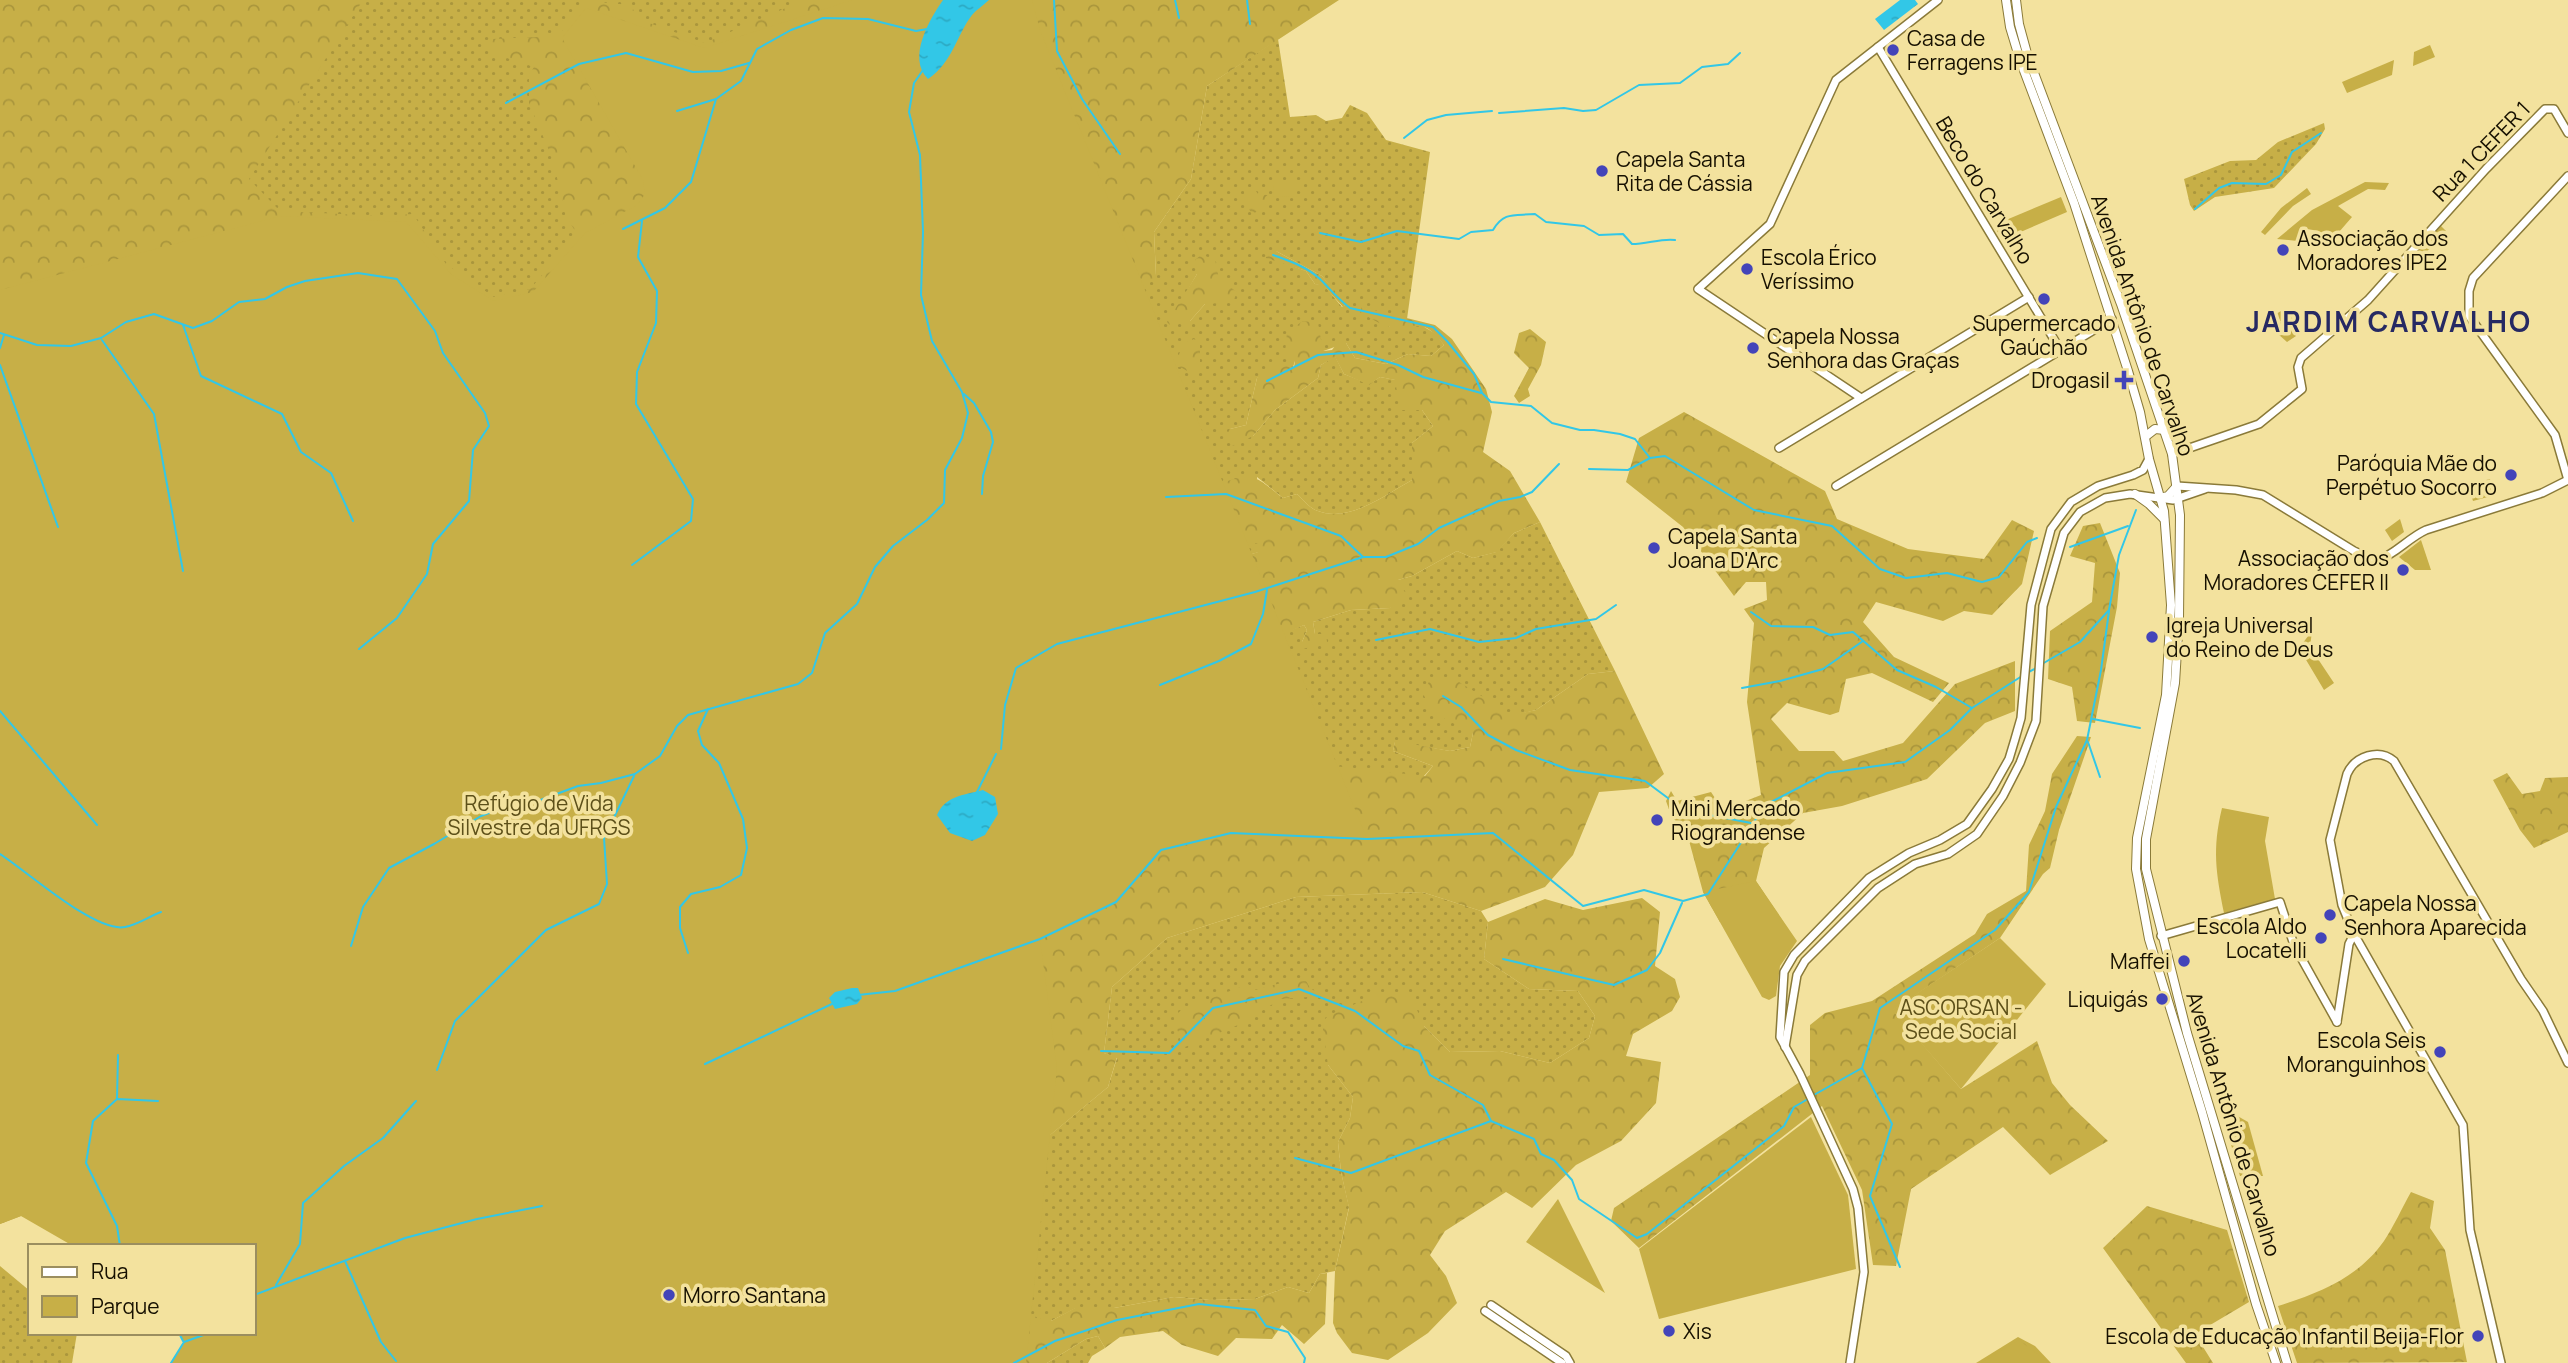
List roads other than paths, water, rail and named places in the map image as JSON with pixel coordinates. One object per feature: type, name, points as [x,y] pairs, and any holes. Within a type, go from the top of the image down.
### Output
[{"type":"main road","name":"Avenida Antônio de Carvalho","points":[[2006,0],[2010,27],[2020,60],[2078,215],[2112,319],[2146,436],[2165,521],[2171,605],[2166,695],[2137,838],[2136,870],[2149,939],[2202,1112],[2253,1294],[2276,1363]]},
{"type":"main road","name":"Avenida Antônio de Carvalho","points":[[2016,0],[2028,57],[2125,314],[2172,454],[2179,498],[2179,618],[2175,683],[2146,839],[2146,869],[2187,1032],[2287,1363]]},
{"type":"main road","points":[[2104,294],[2115,290]]},
{"type":"main road","points":[[2112,319],[2125,314]]},
{"type":"main road","points":[[2146,436],[2155,429],[2165,430]]},
{"type":"main road","points":[[2160,498],[2168,496],[2177,486]]},
{"type":"main road","points":[[2134,494],[2149,504],[2165,521]]},
{"type":"main road","points":[[2146,927],[2153,936],[2161,936]]},
{"type":"main road","points":[[2149,939],[2158,940],[2165,950]]},
{"type":"main road","points":[[2253,1294],[2266,1291]]},
{"type":"main road","points":[[2256,1304],[2269,1300]]},
{"type":"street","points":[[1861,398],[1698,289],[1770,225],[1832,85],[1938,0]]},
{"type":"street","name":"Beco do Carvalho","points":[[1878,47],[2062,351]]},
{"type":"street","name":"Rua 1 CEFER 1","points":[[2172,454],[2259,424],[2302,389],[2298,367],[2301,358],[2368,300],[2486,169],[2545,109],[2554,109],[2568,133]]},
{"type":"street","points":[[2177,486],[2236,490],[2263,495],[2354,551],[2376,561],[2426,530],[2542,493],[2568,480],[2555,435],[2469,316],[2469,291],[2473,278],[2568,176]]},
{"type":"street","points":[[1779,449],[2029,297]]},
{"type":"street","points":[[1836,486],[2112,319]]},
{"type":"street","points":[[1850,1363],[1864,1272],[1858,1208],[1853,1189],[1780,1037],[1784,972],[1794,954],[1869,878],[1909,853],[1940,840],[1967,824],[1992,789],[2009,759],[2021,718],[2031,605],[2051,529],[2071,502],[2098,486],[2143,470],[2150,459]]},
{"type":"street","points":[[2119,479],[2124,495]]},
{"type":"street","points":[[1785,1047],[1797,975],[1805,961],[1878,888],[1915,864],[1948,854],[1977,834],[2003,796],[2020,763],[2036,721],[2043,607],[2064,533],[2080,512],[2105,498],[2134,494],[2167,500],[2205,489]]},
{"type":"street","points":[[2501,1363],[2470,1230],[2463,1125],[2354,934],[2342,905],[2330,840],[2350,767],[2360,758],[2380,754],[2394,761],[2521,979],[2543,1011],[2568,1063]]},
{"type":"street","points":[[1992,789],[2003,796]]},
{"type":"street","points":[[1909,853],[1915,864]]},
{"type":"street","points":[[2161,936],[2280,902],[2294,945],[2337,1022],[2348,944],[2354,934]]},
{"type":"street","points":[[1562,1363],[1488,1308],[1566,1356],[1570,1363]]},
{"type":"water","points":[[943,0],[989,0],[972,15],[949,57],[928,79],[920,61],[922,39]]},
{"type":"water","points":[[1900,0],[1915,0],[1918,4],[1884,30],[1875,19]]},
{"type":"water","points":[[983,790],[995,797],[998,814],[985,835],[972,841],[950,833],[937,815],[940,809],[956,797]]},
{"type":"water","points":[[858,988],[862,998],[857,1004],[835,1009],[829,998],[835,992]]},
{"type":"waterway","points":[[1054,0],[1057,51],[1082,99],[1120,154]]},
{"type":"waterway","points":[[1175,0],[1179,18]]},
{"type":"waterway","points":[[1247,0],[1250,24]]},
{"type":"waterway","points":[[623,229],[665,208],[691,182],[716,99],[741,81],[757,49],[791,30],[823,18],[868,19],[916,31],[927,29]]},
{"type":"waterway","points":[[506,103],[579,64],[626,53],[693,72],[721,71],[749,63]]},
{"type":"waterway","points":[[1499,113],[1564,108],[1596,110],[1639,85],[1680,83],[1702,67],[1728,64],[1740,53]]},
{"type":"waterway","points":[[351,946],[363,907],[389,868],[481,816],[497,810],[527,805],[578,786],[635,774],[660,756],[677,726],[688,715],[798,684],[812,673],[825,633],[857,604],[875,567],[893,546],[944,503],[945,470],[962,438],[968,413],[962,392],[932,341],[921,295],[923,232],[920,155],[909,112],[914,83],[923,70]]},
{"type":"waterway","points":[[677,111],[716,99]]},
{"type":"waterway","points":[[1404,138],[1427,120],[1446,115],[1492,111]]},
{"type":"waterway","points":[[2195,209],[2219,188],[2232,183],[2266,184],[2281,175],[2292,152],[2321,133]]},
{"type":"waterway","points":[[1320,233],[1361,242],[1397,231],[1459,239],[1471,232],[1493,230],[1506,217],[1535,214],[1546,222],[1584,226],[1599,235],[1623,234],[1632,244],[1675,240]]},
{"type":"waterway","points":[[632,565],[691,521],[693,499],[636,404],[637,372],[656,323],[657,291],[638,257],[642,221]]},
{"type":"waterway","points":[[1273,255],[1310,271],[1350,308],[1433,327],[1474,374],[1482,393],[1491,402],[1531,406],[1552,423],[1635,439],[1650,458],[1665,456],[1754,510],[1832,526],[1880,569],[1906,578],[1947,573],[1982,582],[1999,577],[2027,542],[2037,538]]},
{"type":"waterway","points":[[0,333],[37,345],[71,346],[101,338],[126,322],[154,314],[193,328],[212,321],[239,302],[265,299],[305,281],[358,273],[397,279],[435,331],[443,353],[485,413],[489,426],[473,450],[469,501],[433,544],[427,574],[397,618],[359,649]]},
{"type":"waterway","points":[[183,325],[201,376],[282,414],[301,452],[331,473],[353,521]]},
{"type":"waterway","points":[[0,348],[4,335]]},
{"type":"waterway","points":[[102,340],[154,414],[183,571]]},
{"type":"waterway","points":[[1267,381],[1318,355],[1356,352],[1398,365],[1423,377],[1481,393]]},
{"type":"waterway","points":[[0,365],[58,527]]},
{"type":"waterway","points":[[964,394],[974,403],[991,432],[993,442],[983,476],[982,494]]},
{"type":"waterway","points":[[1589,469],[1628,470],[1650,458]]},
{"type":"waterway","points":[[1001,749],[1005,705],[1016,668],[1057,644],[1255,592],[1363,557],[1386,557],[1418,544],[1439,528],[1499,501],[1532,492],[1559,464]]},
{"type":"waterway","points":[[1166,497],[1226,494],[1341,536],[1363,557]]},
{"type":"waterway","points":[[2042,664],[2080,642],[2109,610],[2119,555],[2136,510]]},
{"type":"waterway","points":[[2070,547],[2128,526]]},
{"type":"waterway","points":[[1160,685],[1219,661],[1251,644],[1263,614],[1267,590]]},
{"type":"waterway","points":[[1376,640],[1430,629],[1479,642],[1516,638],[1536,629],[1596,619],[1616,605]]},
{"type":"waterway","points":[[1812,1096],[1862,1068],[1880,1008],[1995,930],[2029,892],[2056,807],[2087,740],[2109,611]]},
{"type":"waterway","points":[[1751,612],[1771,626],[1813,627],[1830,635],[1853,632],[1897,670],[1936,687],[1972,708]]},
{"type":"waterway","points":[[1742,688],[1823,669],[1863,641]]},
{"type":"waterway","points":[[2027,673],[2038,667]]},
{"type":"waterway","points":[[858,995],[895,991],[1040,939],[1116,902],[1161,850],[1231,833],[1367,839],[1493,833],[1583,906],[1644,890],[1683,901],[1708,894],[1765,805],[1827,773],[1905,762],[1950,730],[1972,708],[2022,676]]},
{"type":"waterway","points":[[1443,696],[1461,707],[1488,735],[1516,750],[1570,770],[1645,781],[1684,810],[1751,823]]},
{"type":"waterway","points":[[688,953],[680,928],[680,907],[691,894],[720,887],[741,875],[747,848],[743,819],[719,763],[702,745],[698,731],[708,709]]},
{"type":"waterway","points":[[0,711],[97,825]]},
{"type":"waterway","points":[[2093,719],[2140,728]]},
{"type":"waterway","points":[[2088,742],[2100,777]]},
{"type":"waterway","points":[[977,792],[996,754]]},
{"type":"waterway","points":[[437,1070],[455,1021],[546,930],[599,904],[607,884],[604,838],[634,776]]},
{"type":"waterway","points":[[0,854],[61,899],[97,921],[125,927],[161,912]]},
{"type":"waterway","points":[[1503,959],[1614,985],[1647,970],[1660,953],[1682,903]]},
{"type":"waterway","points":[[1101,1051],[1169,1053],[1213,1008],[1299,989],[1355,1011],[1403,1046],[1419,1051],[1430,1075],[1483,1105],[1491,1121],[1534,1139],[1541,1154],[1554,1160],[1572,1180],[1579,1199],[1637,1238],[1647,1234],[1784,1126],[1794,1107],[1808,1099]]},
{"type":"waterway","points":[[705,1064],[834,1003]]},
{"type":"waterway","points":[[117,1099],[118,1055]]},
{"type":"waterway","points":[[1862,1068],[1892,1124],[1870,1196],[1900,1267]]},
{"type":"waterway","points":[[120,1244],[117,1226],[86,1163],[93,1121],[117,1099],[158,1101]]},
{"type":"waterway","points":[[276,1285],[300,1244],[303,1203],[344,1166],[383,1138],[416,1101]]},
{"type":"waterway","points":[[1295,1158],[1351,1173],[1491,1121]]},
{"type":"waterway","points":[[256,1294],[405,1238],[477,1219],[542,1206]]},
{"type":"waterway","points":[[345,1261],[381,1342],[396,1361]]},
{"type":"waterway","points":[[1014,1363],[1055,1341],[1117,1320],[1199,1304],[1255,1310],[1266,1326],[1288,1332],[1305,1358],[1304,1363]]},
{"type":"waterway","points":[[180,1335],[183,1341]]},
{"type":"waterway","points":[[171,1363],[184,1342],[203,1335]]},
{"type":"place","name":"Casa de Ferragens IPE","points":[[1893,50]]},
{"type":"place","name":"Capela Santa Rita de Cássia","points":[[1602,171]]},
{"type":"place","name":"Associação dos Moradores IPE2","points":[[2283,250]]},
{"type":"place","name":"Escola Érico Veríssimo","points":[[1747,269]]},
{"type":"place","name":"Supermercado Gaúchão","points":[[2044,299]]},
{"type":"place","name":"Capela Nossa Senhora das Graças","points":[[1753,348]]},
{"type":"place","name":"Drogasil","points":[[2124,380]]},
{"type":"place","name":"Paróquia Mãe do Perpétuo Socorro","points":[[2511,475]]},
{"type":"place","name":"Capela Santa Joana D'Arc","points":[[1654,548]]},
{"type":"place","name":"Associação dos Moradores CEFER II","points":[[2403,570]]},
{"type":"place","name":"Igreja Universal do Reino de Deus","points":[[2152,637]]},
{"type":"place","name":"Mini Mercado Riograndense","points":[[1657,820]]},
{"type":"place","name":"Capela Nossa Senhora Aparecida","points":[[2330,915]]},
{"type":"place","name":"Escola Aldo Locatelli","points":[[2321,938]]},
{"type":"place","name":"Maffei","points":[[2184,961]]},
{"type":"place","name":"Liquigás","points":[[2162,999]]},
{"type":"place","name":"Escola Seis Moranguinhos","points":[[2440,1052]]},
{"type":"place","name":"Morro Santana","points":[[669,1295]]},
{"type":"place","name":"Xis","points":[[1669,1331]]},
{"type":"place","name":"Escola de Educação Infantil Beija-Flor","points":[[2478,1336]]},
{"type":"district","name":"JARDIM CARVALHO","points":[[2389,321]]},
{"type":"park label","name":"Refúgio de Vida Silvestre da UFRGS","points":[[539,815]]},
{"type":"park label","name":"ASCORSAN - Sede Social","points":[[1961,1019]]}]
